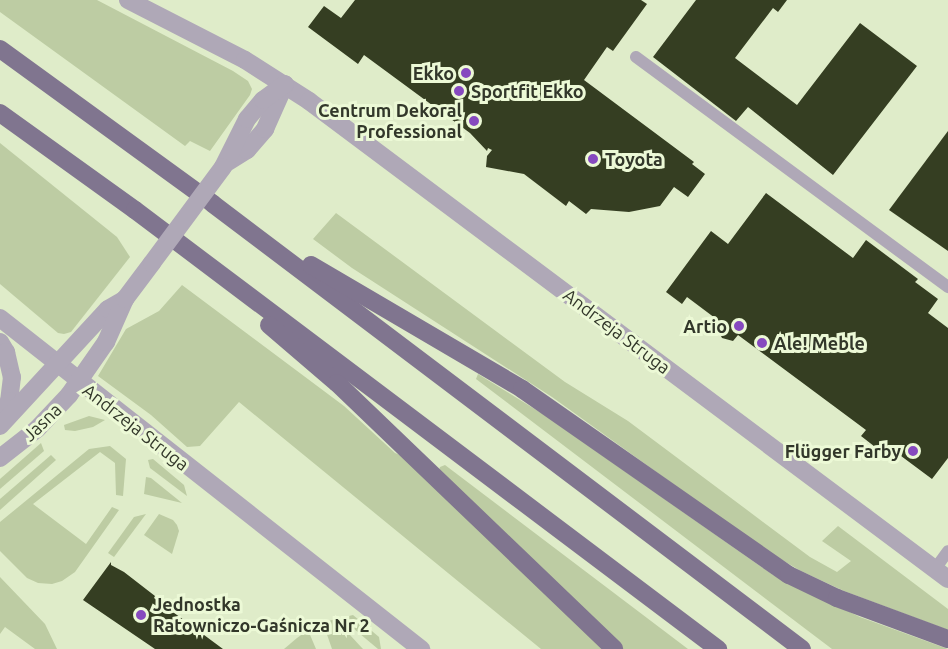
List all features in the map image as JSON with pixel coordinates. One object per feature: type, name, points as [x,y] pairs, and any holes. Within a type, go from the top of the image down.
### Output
[{"type":"main road","points":[[0,49],[213,204],[801,649]]},
{"type":"main road","points":[[0,113],[135,210],[718,649]]},
{"type":"main road","points":[[213,204],[321,271],[522,389],[773,566],[837,598],[948,639]]},
{"type":"main road","points":[[135,210],[337,383],[614,649]]},
{"type":"street","name":"Andrzeja Struga","points":[[128,0],[245,60],[285,84],[941,574]]},
{"type":"street","name":"Andrzeja Struga","points":[[78,381],[106,342],[125,299],[225,165],[248,150],[265,129],[285,84]]},
{"type":"street","name":"Andrzeja Struga","points":[[57,365],[108,309],[125,299]]},
{"type":"street","name":"Andrzeja Struga","points":[[0,318],[410,646]]},
{"type":"street","points":[[0,342],[6,352],[12,378],[9,401],[0,424]]},
{"type":"street","name":"Jasna","points":[[0,424],[57,365]]},
{"type":"street","name":"Jasna","points":[[0,458],[53,414],[78,381]]},
{"type":"lane","points":[[636,57],[948,287]]},
{"type":"lane","points":[[941,574],[948,551]]},
{"type":"green space","points":[[0,0],[97,0],[233,71],[248,81],[252,89],[250,95],[210,151],[190,141],[185,146],[0,12]]},
{"type":"green space","points":[[0,143],[117,237],[130,257],[71,332],[58,333],[0,284]]},
{"type":"green space","points":[[336,213],[565,382],[628,421],[810,557],[837,572],[851,561],[822,541],[838,526],[948,609],[948,630],[844,591],[801,571],[765,550],[552,397],[352,268],[313,239]]},
{"type":"green space","points":[[182,285],[344,406],[395,453],[439,470],[445,465],[688,649],[541,649],[239,402],[200,446],[187,447],[151,415],[98,376],[126,329],[159,311]]},
{"type":"green space","points":[[478,374],[546,416],[773,575],[860,617],[948,649],[832,649],[476,379]]},
{"type":"green space","points":[[89,416],[105,420],[93,427],[75,431],[65,430],[64,425]]},
{"type":"green space","points":[[41,443],[44,451],[0,489],[0,479]]},
{"type":"green space","points":[[110,446],[126,459],[123,496],[116,495],[115,463],[100,452],[33,504],[86,544],[112,507],[119,510],[75,572],[62,581],[52,584],[38,583],[27,578],[0,551],[0,522],[89,449]]},
{"type":"green space","points":[[51,455],[56,460],[0,510],[0,499]]},
{"type":"green space","points":[[153,459],[184,485],[187,496],[150,468],[148,460]]},
{"type":"green space","points":[[146,477],[151,478],[182,503],[144,494]]},
{"type":"green space","points":[[146,514],[114,557],[108,553],[134,517]]},
{"type":"green space","points":[[159,514],[173,520],[179,531],[172,554],[144,535]]},
{"type":"green space","points":[[0,577],[45,624],[57,649],[35,649],[5,627],[0,634]]},
{"type":"green space","points":[[353,615],[379,637],[381,649],[378,649],[341,618]]},
{"type":"green space","points":[[335,619],[363,649],[332,649],[323,623]]},
{"type":"green space","points":[[308,630],[316,649],[284,649],[297,638]]},
{"type":"building","points":[[355,0],[641,0],[647,4],[613,51],[607,47],[584,80],[694,162],[692,164],[705,174],[688,197],[674,187],[660,206],[629,212],[591,209],[586,214],[569,201],[566,206],[524,174],[486,167],[487,156],[492,150],[488,148],[487,151],[470,133],[364,55],[358,64],[308,27],[324,6],[341,18]]},
{"type":"building","points":[[696,0],[787,0],[778,12],[773,8],[735,58],[797,105],[860,23],[917,66],[833,175],[748,107],[736,121],[653,57]]},
{"type":"building","points":[[948,131],[948,251],[889,210]]},
{"type":"building","points":[[766,193],[853,258],[866,240],[918,279],[915,282],[938,299],[928,313],[948,328],[948,458],[932,479],[893,450],[888,457],[861,436],[866,430],[738,335],[733,341],[722,338],[718,330],[723,324],[687,297],[682,304],[666,292],[711,231],[728,244]]},
{"type":"building","name":"Jednostka Ratowniczo-Gaśnicza Nr 2","points":[[111,562],[111,565],[124,572],[155,596],[154,598],[223,649],[155,649],[83,600]]},
{"type":"place","name":"Ekko","points":[[466,73]]},
{"type":"place","name":"Sportfit Ekko","points":[[459,91]]},
{"type":"place","name":"Centrum Dekoral Professional","points":[[474,121]]},
{"type":"place","name":"Toyota","points":[[593,159]]},
{"type":"place","name":"Artio","points":[[739,326]]},
{"type":"place","name":"Ale! Meble","points":[[762,343]]},
{"type":"place","name":"Flügger Farby","points":[[913,451]]},
{"type":"place","name":"Jednostka Ratowniczo-Gaśnicza Nr 2","points":[[141,615]]}]
